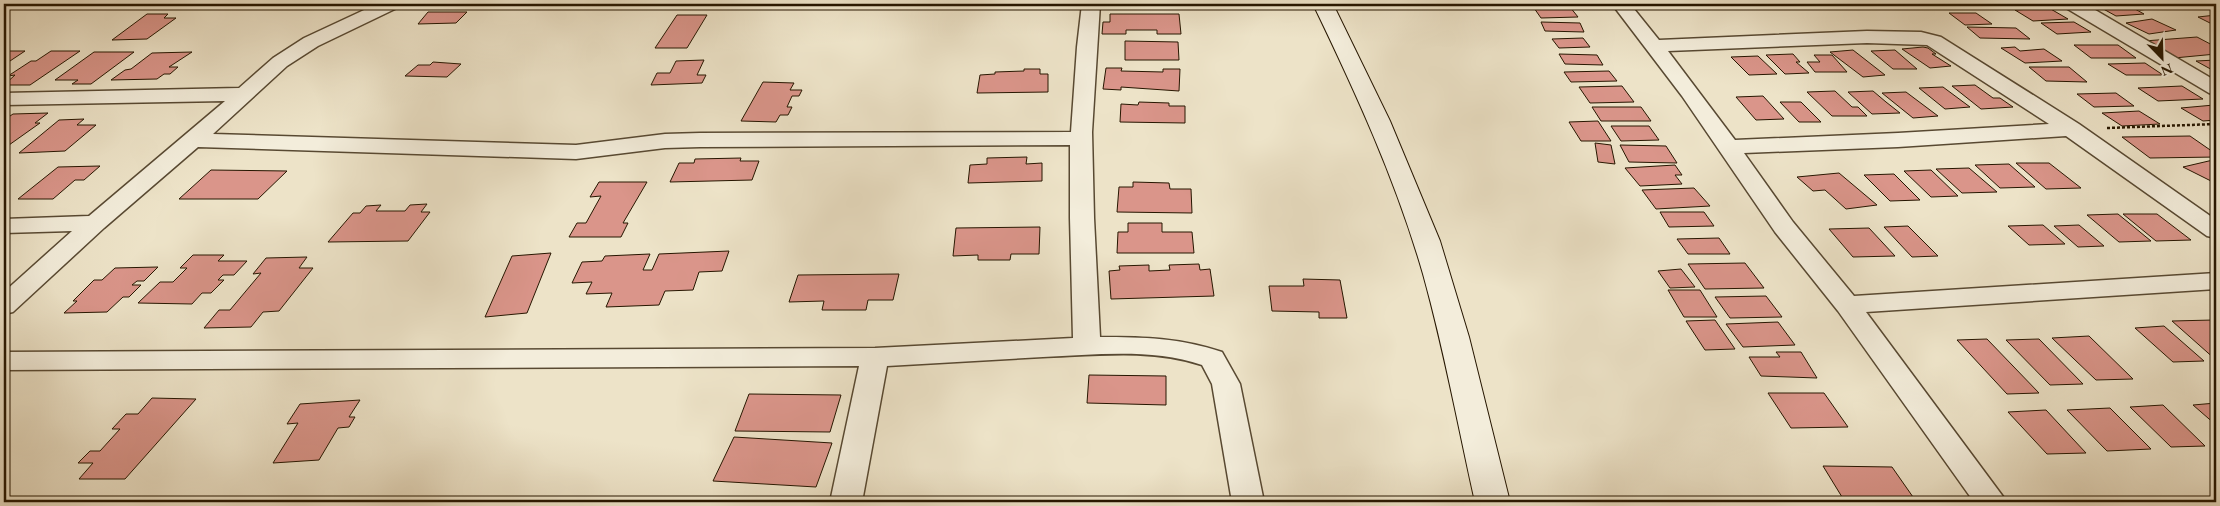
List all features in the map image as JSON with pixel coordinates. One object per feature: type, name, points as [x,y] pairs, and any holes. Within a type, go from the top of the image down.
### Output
[{"type":"street","points":[[4,306],[95,222],[193,140],[242,94],[296,50],[391,4]]},
{"type":"street","points":[[1087,346],[1082,245],[1080,139],[1091,4]]},
{"type":"street","points":[[1323,4],[1395,160],[1426,242],[1447,313],[1493,502]]},
{"type":"street","points":[[1622,4],[1690,92],[1784,227],[1847,305],[1991,502]]},
{"type":"street","points":[[2072,4],[2216,89]]},
{"type":"street","points":[[1654,46],[1867,37],[1922,38],[1945,47],[2071,129],[2216,231]]},
{"type":"street","points":[[4,99],[242,94]]},
{"type":"street","points":[[1727,147],[1898,140],[2071,129]]},
{"type":"street","points":[[193,140],[576,152],[665,141],[700,140],[1080,139]]},
{"type":"street","points":[[4,226],[95,222]]},
{"type":"street","points":[[1847,305],[2216,281]]},
{"type":"street","points":[[4,361],[453,357],[875,357],[1087,346],[1150,346],[1189,351],[1212,359],[1226,384],[1248,502]]},
{"type":"street","points":[[846,502],[875,357]]},
{"type":"path","points":[[2071,129],[2216,124]]},
{"type":"building","points":[[1703,4],[1718,4],[1721,7],[1706,8]]},
{"type":"building","points":[[2005,4],[2039,4],[2040,5],[2009,6]]},
{"type":"building","points":[[2126,4],[2144,14],[2116,16],[2098,6]]},
{"type":"building","points":[[2127,4],[2151,4],[2159,8],[2140,10]]},
{"type":"building","points":[[1570,7],[1578,17],[1541,18],[1534,8]]},
{"type":"building","points":[[2049,8],[2068,19],[2033,21],[2015,10]]},
{"type":"building","points":[[428,12],[467,12],[456,23],[418,24]]},
{"type":"building","points":[[1949,13],[1976,13],[1992,24],[1965,25]]},
{"type":"building","points":[[147,14],[168,14],[164,18],[176,18],[147,39],[112,40]]},
{"type":"building","points":[[1110,14],[1179,14],[1181,34],[1157,34],[1157,30],[1126,30],[1126,34],[1102,34],[1103,22],[1110,22]]},
{"type":"building","points":[[677,15],[707,15],[687,48],[655,48]]},
{"type":"building","points":[[2216,15],[2216,26],[2198,17]]},
{"type":"building","points":[[2152,19],[2176,30],[2149,34],[2126,23]]},
{"type":"building","points":[[1541,22],[1580,23],[1584,32],[1545,31]]},
{"type":"building","points":[[2074,22],[2091,32],[2057,34],[2041,23]]},
{"type":"building","points":[[1967,27],[2016,28],[2030,39],[1980,38]]},
{"type":"building","points":[[2197,37],[2216,47],[2216,54],[2174,58],[2144,41]]},
{"type":"building","points":[[1583,38],[1590,47],[1559,48],[1552,39]]},
{"type":"building","points":[[1125,41],[1178,42],[1179,60],[1125,60]]},
{"type":"building","points":[[2074,45],[2118,45],[2136,58],[2091,58]]},
{"type":"building","points":[[2015,47],[2020,51],[2044,49],[2062,61],[2025,63],[2001,48]]},
{"type":"building","points":[[1928,48],[1936,54],[1932,54],[1951,66],[1930,68],[1902,49]]},
{"type":"building","points":[[1853,50],[1885,75],[1863,77],[1830,52]]},
{"type":"building","points":[[1895,50],[1917,69],[1893,69],[1871,51]]},
{"type":"building","points":[[4,51],[25,51],[4,65]]},
{"type":"building","points":[[51,51],[80,51],[30,85],[4,85],[15,75],[8,76]]},
{"type":"building","points":[[94,52],[134,52],[91,84],[72,84],[78,80],[55,80]]},
{"type":"building","points":[[192,52],[169,67],[178,67],[170,74],[164,74],[157,79],[111,80],[125,70],[131,69],[152,53]]},
{"type":"building","points":[[1559,54],[1597,55],[1603,65],[1565,64]]},
{"type":"building","points":[[1793,54],[1800,62],[1796,62],[1809,73],[1785,74],[1766,55]]},
{"type":"building","points":[[1814,55],[1832,55],[1847,72],[1815,72],[1807,62],[1820,62]]},
{"type":"building","points":[[1758,56],[1777,74],[1749,75],[1731,57]]},
{"type":"building","points":[[704,60],[697,75],[706,75],[702,83],[651,85],[657,73],[670,73],[676,61]]},
{"type":"building","points":[[2216,60],[2216,72],[2196,61]]},
{"type":"building","points":[[433,62],[461,64],[447,77],[405,76],[418,65],[430,65]]},
{"type":"building","points":[[2145,63],[2163,75],[2126,75],[2108,64]]},
{"type":"building","points":[[2029,67],[2069,67],[2087,82],[2046,81]]},
{"type":"building","points":[[1106,68],[1122,68],[1121,71],[1163,72],[1163,69],[1180,69],[1179,91],[1121,87],[1121,90],[1103,89]]},
{"type":"building","points":[[1024,69],[1040,69],[1040,74],[1048,74],[1048,92],[977,93],[980,75],[995,74],[995,72],[1024,71]]},
{"type":"building","points":[[1609,71],[1617,81],[1571,82],[1564,72]]},
{"type":"building","points":[[763,82],[794,83],[790,90],[802,90],[799,96],[792,96],[787,107],[792,107],[788,115],[780,115],[776,122],[741,121]]},
{"type":"building","points":[[1975,85],[1993,98],[2000,98],[2013,107],[1981,109],[1952,86]]},
{"type":"building","points":[[1622,86],[1634,102],[1590,103],[1579,87]]},
{"type":"building","points":[[2182,86],[2203,99],[2158,101],[2138,88]]},
{"type":"building","points":[[1943,87],[1970,107],[1945,109],[1919,88]]},
{"type":"building","points":[[1835,91],[1852,107],[1858,107],[1867,116],[1832,116],[1807,92]]},
{"type":"building","points":[[1873,91],[1900,113],[1872,114],[1848,92]]},
{"type":"building","points":[[1906,92],[1938,116],[1913,118],[1882,93]]},
{"type":"building","points":[[2116,93],[2134,106],[2094,107],[2077,94]]},
{"type":"building","points":[[1763,96],[1784,119],[1756,120],[1736,97]]},
{"type":"building","points":[[1139,102],[1169,103],[1169,106],[1185,106],[1185,123],[1120,122],[1121,104],[1138,105]]},
{"type":"building","points":[[1780,102],[1801,102],[1821,122],[1799,122]]},
{"type":"building","points":[[2216,106],[2216,120],[2203,121],[2181,108]]},
{"type":"building","points":[[1592,107],[1641,107],[1651,121],[1601,121]]},
{"type":"building","points":[[2139,111],[2160,124],[2122,126],[2102,113]]},
{"type":"building","points":[[48,113],[35,123],[40,123],[9,145],[4,146],[4,120],[13,114]]},
{"type":"building","points":[[84,119],[77,125],[96,125],[65,151],[19,153],[59,120]]},
{"type":"building","points":[[1598,121],[1611,141],[1581,141],[1569,122]]},
{"type":"building","points":[[1611,126],[1649,126],[1659,140],[1621,141]]},
{"type":"building","points":[[2190,136],[2216,154],[2216,157],[2150,158],[2122,137]]},
{"type":"building","points":[[1595,143],[1611,145],[1615,164],[1598,162]]},
{"type":"building","points":[[1620,145],[1666,146],[1677,163],[1629,162]]},
{"type":"building","points":[[1027,157],[1026,164],[1042,163],[1042,181],[968,183],[970,165],[987,164],[987,158]]},
{"type":"building","points":[[741,158],[740,161],[759,161],[752,180],[670,182],[679,163],[694,163],[695,159]]},
{"type":"building","points":[[2213,160],[2216,162],[2216,180],[2211,181],[2183,167]]},
{"type":"building","points":[[2016,163],[2049,163],[2081,188],[2046,189]]},
{"type":"building","points":[[2009,164],[2035,187],[2000,188],[1975,165]]},
{"type":"building","points":[[1675,165],[1682,175],[1675,175],[1682,184],[1640,186],[1625,168]]},
{"type":"building","points":[[100,166],[84,180],[75,180],[53,199],[18,199],[58,167]]},
{"type":"building","points":[[1969,168],[1997,192],[1962,193],[1936,169]]},
{"type":"building","points":[[211,170],[287,171],[258,199],[179,199]]},
{"type":"building","points":[[1931,170],[1958,196],[1931,197],[1904,171]]},
{"type":"building","points":[[1839,173],[1877,205],[1846,209],[1825,190],[1813,191],[1797,177]]},
{"type":"building","points":[[1894,174],[1920,200],[1890,201],[1864,175]]},
{"type":"building","points":[[599,182],[647,182],[623,223],[628,223],[621,237],[569,237],[577,223],[586,223],[601,196],[590,197]]},
{"type":"building","points":[[1133,182],[1169,183],[1170,189],[1191,189],[1192,213],[1117,212],[1119,187],[1133,187]]},
{"type":"building","points":[[1694,188],[1710,206],[1656,209],[1642,190]]},
{"type":"building","points":[[427,204],[421,212],[430,212],[408,241],[328,242],[353,213],[360,213],[366,206],[381,205],[376,211],[405,211],[410,205]]},
{"type":"building","points":[[1660,212],[1704,212],[1714,226],[1669,227]]},
{"type":"building","points":[[2118,214],[2151,241],[2119,242],[2087,215]]},
{"type":"building","points":[[2123,214],[2157,214],[2191,240],[2156,241]]},
{"type":"building","points":[[1128,223],[1162,223],[1162,232],[1192,232],[1194,253],[1117,253],[1118,232],[1128,232]]},
{"type":"building","points":[[2043,225],[2065,244],[2029,245],[2008,226]]},
{"type":"building","points":[[2079,225],[2104,246],[2078,247],[2054,226]]},
{"type":"building","points":[[1908,226],[1938,256],[1912,257],[1884,227]]},
{"type":"building","points":[[1040,227],[1039,254],[1011,254],[1010,260],[978,260],[978,255],[953,256],[956,228]]},
{"type":"building","points":[[1869,228],[1895,256],[1853,257],[1829,229]]},
{"type":"building","points":[[1719,238],[1730,254],[1688,254],[1677,239]]},
{"type":"building","points":[[729,251],[722,271],[699,272],[693,290],[665,291],[659,305],[606,307],[612,293],[586,294],[592,282],[572,283],[582,262],[602,261],[605,256],[650,254],[643,270],[652,270],[659,254]]},
{"type":"building","points":[[551,253],[527,313],[485,317],[512,256]]},
{"type":"building","points":[[193,255],[224,255],[218,261],[247,261],[234,275],[223,275],[218,280],[224,280],[211,293],[202,293],[192,304],[138,303],[160,282],[173,282],[187,268],[180,268]]},
{"type":"building","points":[[307,257],[299,268],[313,268],[279,311],[263,312],[251,327],[204,328],[219,310],[230,310],[261,273],[253,274],[266,258]]},
{"type":"building","points":[[1745,263],[1764,288],[1705,289],[1688,264]]},
{"type":"building","points":[[1199,264],[1200,270],[1210,269],[1214,296],[1111,299],[1109,271],[1120,270],[1119,266],[1149,265],[1149,271],[1170,270],[1169,265]]},
{"type":"building","points":[[158,267],[144,281],[137,281],[132,285],[141,285],[129,297],[123,297],[107,312],[64,313],[77,301],[73,301],[94,280],[102,280],[115,268]]},
{"type":"building","points":[[1681,269],[1695,287],[1670,288],[1658,271]]},
{"type":"building","points":[[899,274],[893,300],[868,300],[866,310],[822,310],[824,301],[789,302],[798,275]]},
{"type":"building","points":[[1303,279],[1340,280],[1347,318],[1319,318],[1319,312],[1272,311],[1269,286],[1304,286]]},
{"type":"building","points":[[1668,290],[1700,290],[1717,317],[1684,317]]},
{"type":"building","points":[[1766,296],[1782,317],[1730,318],[1715,297]]},
{"type":"building","points":[[1715,320],[1735,349],[1705,350],[1686,321]]},
{"type":"building","points":[[2213,320],[2216,323],[2216,360],[2172,321]]},
{"type":"building","points":[[1778,322],[1795,345],[1743,347],[1726,324]]},
{"type":"building","points":[[2164,326],[2204,361],[2173,362],[2135,328]]},
{"type":"building","points":[[2089,336],[2133,379],[2096,380],[2052,338]]},
{"type":"building","points":[[1987,339],[2039,393],[2007,394],[1957,340]]},
{"type":"building","points":[[2039,339],[2083,384],[2050,385],[2006,340]]},
{"type":"building","points":[[1776,352],[1801,352],[1817,378],[1761,376],[1749,357],[1780,357]]},
{"type":"building","points":[[1089,375],[1166,376],[1166,405],[1087,403]]},
{"type":"building","points":[[1768,393],[1824,393],[1848,427],[1791,428]]},
{"type":"building","points":[[749,394],[841,395],[830,432],[735,431]]},
{"type":"building","points":[[152,398],[196,399],[125,479],[79,479],[93,463],[78,463],[90,451],[100,451],[120,429],[112,429],[126,414],[138,414]]},
{"type":"building","points":[[360,400],[349,417],[355,417],[349,427],[338,428],[319,460],[273,463],[298,423],[287,424],[300,404]]},
{"type":"building","points":[[2216,403],[2216,425],[2193,405]]},
{"type":"building","points":[[2163,405],[2205,446],[2171,447],[2130,407]]},
{"type":"building","points":[[2110,408],[2151,449],[2107,451],[2067,410]]},
{"type":"building","points":[[2046,410],[2086,453],[2047,454],[2008,412]]},
{"type":"building","points":[[734,437],[832,443],[816,487],[713,481]]},
{"type":"building","points":[[1823,466],[1892,467],[1913,497],[1842,497]]}]
